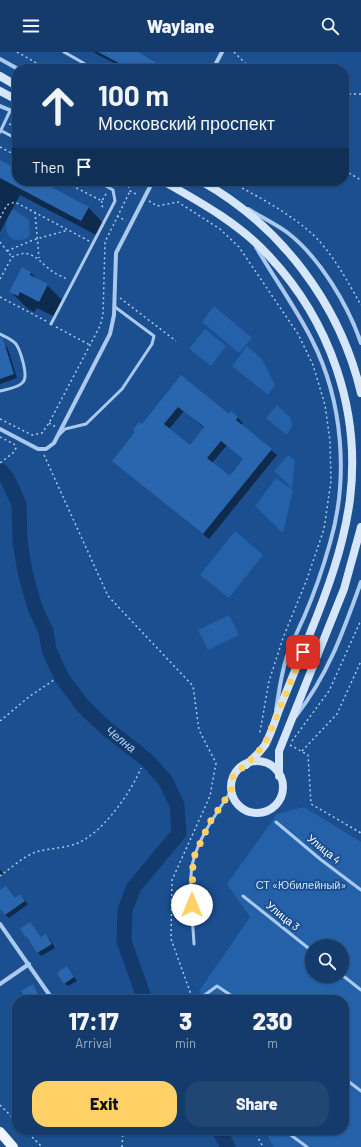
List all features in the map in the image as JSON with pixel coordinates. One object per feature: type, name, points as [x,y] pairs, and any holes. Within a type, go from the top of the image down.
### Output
[{"type":"main road","points":[[0,76],[12,83]]},
{"type":"main road","points":[[0,91],[12,97]]},
{"type":"main road","points":[[171,186],[219,215],[253,241],[268,254],[288,277],[325,337],[338,368],[351,431],[353,466],[350,499],[340,549],[324,599],[265,744],[246,765],[236,772],[233,777],[231,791],[237,804],[242,808],[256,813],[265,812],[271,809],[281,797],[282,782],[280,776],[277,770],[270,764],[258,762],[246,765]]},
{"type":"main road","points":[[209,186],[238,204],[276,238],[318,292],[337,326],[352,359],[361,394]]},
{"type":"main road","points":[[280,776],[279,751],[344,589],[361,527]]},
{"type":"main road","points":[[0,1132],[13,1147]]},
{"type":"street","points":[[216,64],[222,52]]},
{"type":"street","points":[[0,59],[12,66]]},
{"type":"street","points":[[0,106],[10,111]]},
{"type":"street","points":[[0,429],[42,450],[50,447],[56,438],[108,340],[113,323],[116,253],[150,186]]},
{"type":"street","points":[[238,204],[288,233],[314,260],[341,300],[361,343]]},
{"type":"street","points":[[253,241],[313,341],[328,379],[335,410],[340,447],[340,488],[338,508],[330,543],[304,616],[287,656],[281,679],[274,722]]},
{"type":"street","points":[[287,728],[312,696],[334,654],[361,582]]},
{"type":"street","points":[[0,924],[50,995]]},
{"type":"street","points":[[0,984],[29,964]]},
{"type":"lane","points":[[64,52],[85,64]]},
{"type":"lane","points":[[10,111],[0,131],[12,137]]},
{"type":"lane","points":[[51,324],[115,201],[114,193],[106,186]]},
{"type":"lane","points":[[56,438],[65,429],[86,424],[122,389],[152,344],[154,336],[114,307]]},
{"type":"lane","points":[[0,334],[17,345],[26,374],[25,381],[21,385],[0,391]]},
{"type":"lane","points":[[194,944],[191,892],[193,859],[210,822],[231,791]]},
{"type":"lane","name":"Улица 4","points":[[276,822],[320,859],[361,890]]},
{"type":"lane","name":"Улица 3","points":[[243,896],[305,945]]},
{"type":"lane","points":[[349,981],[361,990]]},
{"type":"lane","points":[[205,995],[217,986],[230,995]]},
{"type":"lane","points":[[349,1082],[361,1090]]},
{"type":"lane","points":[[291,1135],[307,1147]]},
{"type":"path","points":[[17,52],[38,64]]},
{"type":"path","points":[[234,52],[247,64]]},
{"type":"path","points":[[349,94],[361,94]]},
{"type":"path","points":[[0,148],[12,154]]},
{"type":"path","points":[[349,173],[361,180]]},
{"type":"path","points":[[73,186],[102,202],[110,188]]},
{"type":"path","points":[[128,186],[130,191],[157,206],[178,202],[220,228],[239,247],[298,334],[313,365],[325,405],[330,441],[331,481],[324,529],[307,580],[283,638],[269,681],[260,732],[268,736]]},
{"type":"path","points":[[238,186],[272,205],[311,232],[342,271],[361,305]]},
{"type":"path","points":[[0,419],[32,436],[42,433],[49,423],[102,322],[105,242],[130,191]]},
{"type":"path","points":[[0,218],[7,205],[12,202],[17,202],[94,243]]},
{"type":"path","points":[[35,212],[39,258]]},
{"type":"path","points":[[117,216],[132,224]]},
{"type":"path","points":[[7,251],[37,239],[69,230]]},
{"type":"path","points":[[0,242],[12,257]]},
{"type":"path","points":[[0,279],[12,257],[23,253],[39,258],[49,270],[73,282]]},
{"type":"path","points":[[0,272],[4,273]]},
{"type":"path","points":[[103,294],[115,294],[176,341]]},
{"type":"path","points":[[0,297],[90,345]]},
{"type":"path","points":[[0,437],[14,444],[16,448],[13,453],[0,463]]},
{"type":"path","points":[[42,450],[108,596],[193,686],[200,730],[216,763]]},
{"type":"path","points":[[361,620],[329,691],[290,744],[308,755],[311,804],[361,833]]},
{"type":"path","points":[[302,751],[337,714],[361,661]]},
{"type":"path","points":[[0,721],[30,696],[54,680]]},
{"type":"path","points":[[0,876],[36,852],[61,848],[86,839],[116,810],[134,784],[141,768]]},
{"type":"path","points":[[0,1105],[12,1117]]},
{"type":"path","points":[[30,1135],[42,1147]]},
{"type":"path","points":[[122,1147],[123,1135]]},
{"type":"path","points":[[257,1135],[263,1147]]},
{"type":"green space","points":[[14,210],[29,220],[30,234],[27,238],[18,240],[12,239],[8,235],[6,223],[10,213]]},
{"type":"green space","points":[[214,306],[252,338],[239,353],[202,322]]},
{"type":"green space","points":[[205,329],[226,346],[211,366],[189,349]]},
{"type":"green space","points":[[247,346],[262,359],[275,385],[268,395],[232,366]]},
{"type":"green space","points":[[277,405],[291,418],[292,427],[286,435],[266,418]]},
{"type":"green space","points":[[288,455],[295,461],[292,488],[274,471]]},
{"type":"green space","points":[[276,478],[293,490],[283,533],[255,506]]},
{"type":"green space","points":[[235,531],[263,555],[229,598],[200,575]]},
{"type":"green space","points":[[229,615],[239,635],[208,650],[198,630]]},
{"type":"green space","name":"СТ «Юбилейный»","points":[[304,807],[361,842],[361,1147],[274,1147],[267,1135],[349,1135],[349,995],[201,995],[199,991],[250,917],[227,884],[277,814]]},
{"type":"building","points":[[98,52],[138,52],[158,64],[121,64]]},
{"type":"building","points":[[0,160],[12,166],[12,184],[0,178]]},
{"type":"building","points":[[15,186],[49,186],[89,207],[81,221]]},
{"type":"building","points":[[22,267],[31,272],[30,275],[48,284],[39,302],[20,292],[18,296],[9,292]]},
{"type":"building","points":[[0,337],[3,339],[14,374],[0,379]]},
{"type":"building","points":[[181,375],[229,414],[231,411],[238,417],[236,420],[272,449],[203,534],[112,461],[135,432],[133,430],[139,422],[142,424]],"holes":[[[178,407],[204,427],[190,445],[164,424]],[[221,441],[243,459],[230,476],[207,458]]]},
{"type":"building","points":[[6,886],[15,898],[20,894],[25,901],[5,915],[0,909],[0,890]]},
{"type":"building","points":[[30,922],[41,937],[46,934],[52,944],[37,953],[20,929]]},
{"type":"building","points":[[67,966],[74,977],[64,984],[57,973]]},
{"type":"building","points":[[33,984],[39,995],[24,995],[21,991]]},
{"type":"waterway","name":"Челна","points":[[0,470],[7,478],[19,504],[20,541],[25,572],[35,608],[46,631],[49,650],[62,678],[83,706],[106,728],[147,760],[165,780],[177,805],[179,833],[134,887],[125,910],[124,941],[143,995]]},
{"type":"waterway","name":"Челна","points":[[222,1135],[228,1147]]},
{"type":"route","points":[[192,905],[191,892],[193,859],[210,822],[231,791],[233,777],[236,772],[246,765],[265,744],[303,652]]}]
